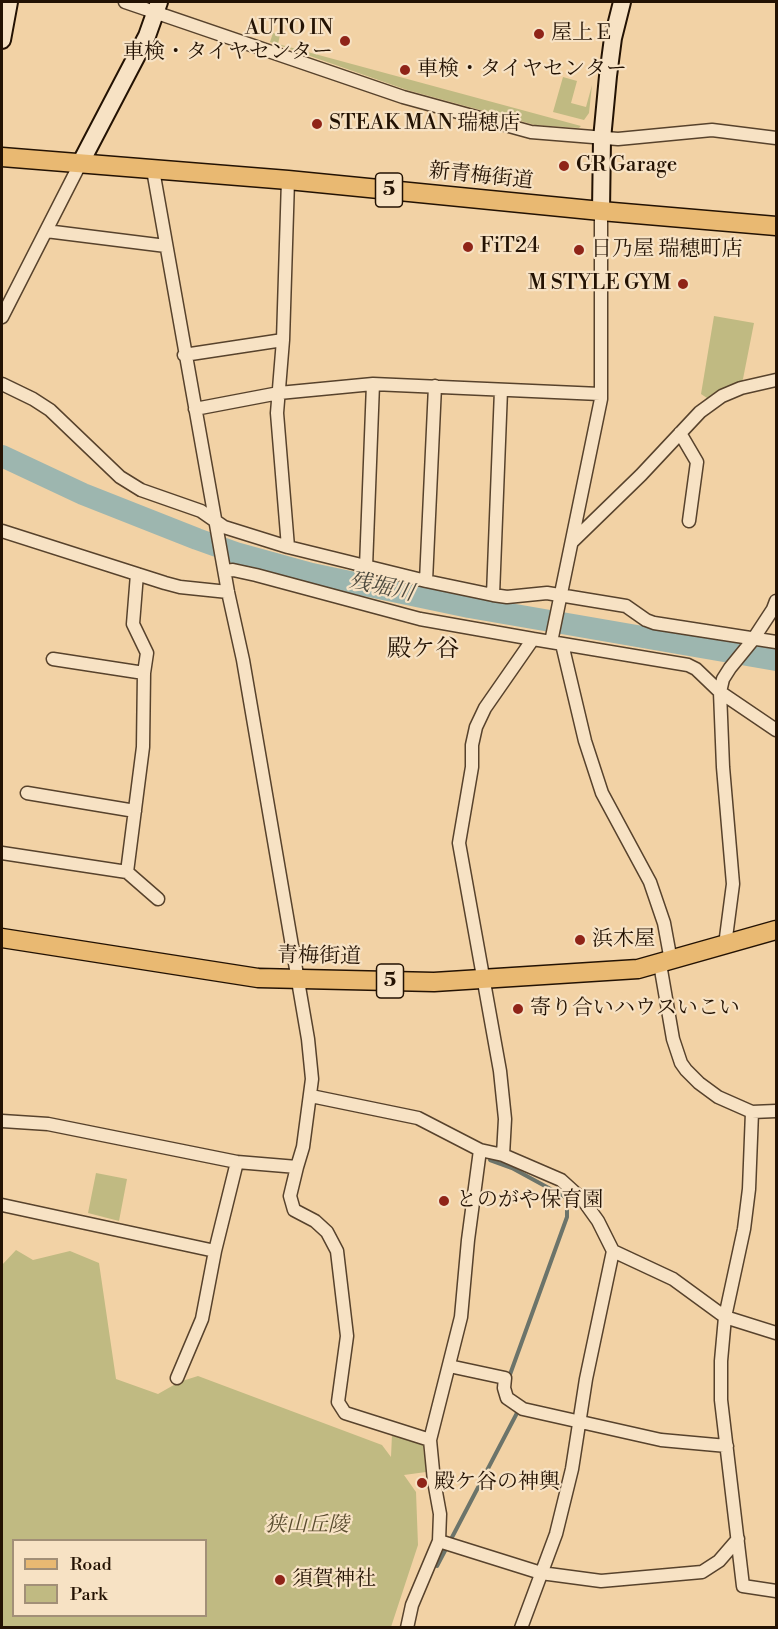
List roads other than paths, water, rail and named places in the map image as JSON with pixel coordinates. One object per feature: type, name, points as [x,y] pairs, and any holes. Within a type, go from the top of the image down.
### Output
[{"type":"main road","name":"新青梅街道","points":[[2,157],[288,180],[777,226]]},
{"type":"main road","name":"青梅街道","points":[[2,938],[258,978],[434,982],[630,970],[666,963],[777,930]]},
{"type":"street","points":[[2,40],[9,2]]},
{"type":"street","points":[[125,2],[158,6],[403,97],[531,132],[602,139],[712,130],[777,138]]},
{"type":"street","points":[[622,2],[613,38],[602,139],[600,394],[557,610],[557,643],[602,793],[650,882],[664,923],[674,1039],[681,1063],[699,1083],[718,1097],[752,1112],[777,1110]]},
{"type":"street","points":[[2,317],[147,36],[158,6]]},
{"type":"street","points":[[153,170],[184,355],[228,592],[243,660],[308,1039],[312,1079],[303,1148],[290,1196],[294,1210],[315,1221],[327,1232],[337,1251],[347,1336],[338,1402],[345,1413],[430,1440]]},
{"type":"street","points":[[288,180],[283,340],[277,413],[288,547]]},
{"type":"street","points":[[45,231],[166,246]]},
{"type":"street","points":[[184,355],[283,340]]},
{"type":"street","points":[[571,543],[641,475],[700,412],[722,396],[741,388],[777,380]]},
{"type":"street","points":[[2,384],[50,410],[120,477],[141,490],[201,511],[216,525],[366,567],[493,595],[507,597],[547,593],[626,606],[654,623],[777,642]]},
{"type":"street","points":[[195,409],[279,393],[373,384],[600,394]]},
{"type":"street","points":[[366,567],[373,384]]},
{"type":"street","points":[[426,581],[435,386]]},
{"type":"street","points":[[493,595],[501,390]]},
{"type":"street","points":[[680,433],[698,462],[689,521]]},
{"type":"street","points":[[2,531],[180,587],[228,592]]},
{"type":"street","points":[[224,568],[420,619],[688,664],[720,692],[777,730]]},
{"type":"street","points":[[127,872],[143,747],[144,673],[147,653],[133,624],[136,574]]},
{"type":"street","points":[[725,945],[733,884],[723,767],[720,692],[723,680],[730,668],[753,640],[777,601]]},
{"type":"street","points":[[503,1155],[505,1119],[503,1095],[459,843],[472,768],[471,745],[476,727],[485,708],[533,639]]},
{"type":"street","points":[[53,658],[144,673]]},
{"type":"street","points":[[27,793],[135,811]]},
{"type":"street","points":[[2,853],[127,872],[158,899]]},
{"type":"street","points":[[310,1096],[418,1118],[480,1150],[503,1155],[553,1177],[570,1187],[583,1200],[598,1221],[614,1251],[688,1288],[701,1301],[725,1317],[777,1334]]},
{"type":"street","points":[[752,1112],[749,1189],[744,1229],[725,1317],[721,1361],[721,1400],[743,1586],[777,1591]]},
{"type":"street","points":[[2,1120],[48,1124],[237,1162],[297,1167]]},
{"type":"street","points":[[407,1628],[412,1605],[439,1541],[440,1514],[430,1440],[461,1317],[480,1150]]},
{"type":"street","points":[[177,1378],[202,1319],[215,1251],[237,1162]]},
{"type":"street","points":[[2,1205],[215,1251]]},
{"type":"street","points":[[520,1628],[556,1534],[564,1502],[572,1469],[593,1346],[614,1251]]},
{"type":"street","points":[[450,1366],[505,1378],[504,1388],[507,1398],[523,1409],[661,1440],[727,1446]]},
{"type":"street","points":[[439,1541],[541,1574],[601,1581],[702,1572],[719,1562],[738,1539]]},
{"type":"waterway","name":"残堀川","points":[[2,456],[83,494],[197,539],[236,553],[312,574],[469,607],[776,660]]},
{"type":"waterway","points":[[490,1160],[512,1168],[567,1198],[567,1217],[508,1380]]},
{"type":"waterway","points":[[437,1566],[517,1413],[515,1407]]},
{"type":"place","name":"屋上Ｅ","points":[[539,34]]},
{"type":"place","name":"AUTO IN 車検・タイヤセンター","points":[[345,41]]},
{"type":"place","name":"車検・タイヤセンター","points":[[405,70]]},
{"type":"place","name":"STEAK MAN 瑞穂店","points":[[317,124]]},
{"type":"place","name":"GR Garage","points":[[564,166]]},
{"type":"place","name":"FiT24","points":[[468,247]]},
{"type":"place","name":"日乃屋 瑞穂町店","points":[[579,250]]},
{"type":"place","name":"M STYLE GYM","points":[[683,284]]},
{"type":"place","name":"浜木屋","points":[[580,940]]},
{"type":"place","name":"寄り合いハウスいこい","points":[[518,1009]]},
{"type":"place","name":"とのがや保育園","points":[[444,1201]]},
{"type":"place","name":"殿ケ谷の神輿","points":[[422,1483]]},
{"type":"place","name":"須賀神社","points":[[280,1580]]},
{"type":"district","name":"殿ケ谷","points":[[423,650]]},
{"type":"park label","name":"狭山丘陵","points":[[307,1526]]}]
